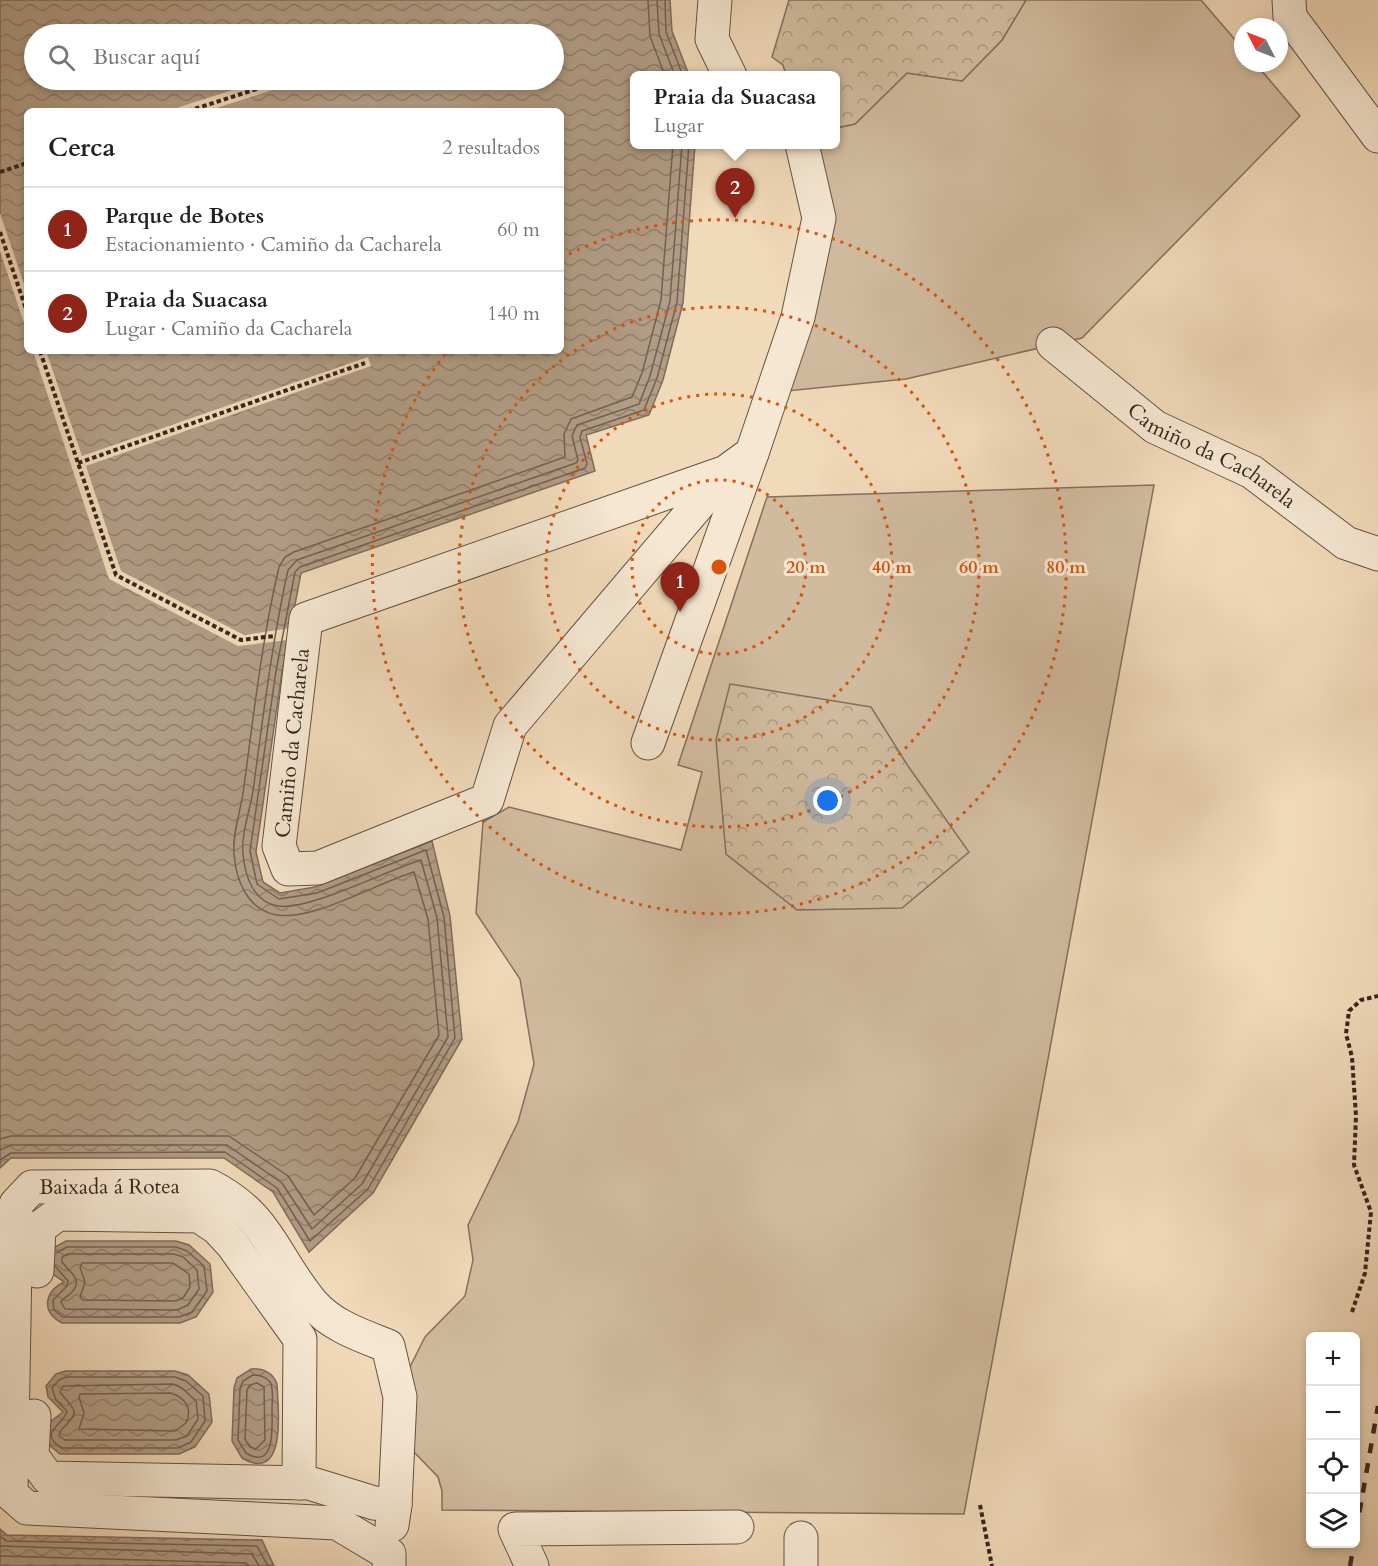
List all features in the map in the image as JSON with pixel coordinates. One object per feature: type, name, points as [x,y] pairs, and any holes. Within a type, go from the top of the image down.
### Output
[{"type":"street","points":[[715,0],[712,39],[728,71]]},
{"type":"street","points":[[1289,0],[1290,17],[1378,136]]},
{"type":"street","points":[[648,743],[798,317],[819,218],[803,149]]},
{"type":"street","name":"Camiño da Cacharela","points":[[1053,344],[1155,427],[1252,472],[1346,543],[1378,554]]},
{"type":"street","name":"Camiño da Cacharela","points":[[726,472],[306,619],[279,846],[288,868],[318,868],[487,800],[510,726],[726,472],[752,453]]},
{"type":"street","name":"Baixada á Rotea","points":[[389,1560],[337,1523],[27,1508],[11,1494],[16,1204],[32,1187],[210,1186],[233,1198],[254,1217],[313,1304],[341,1328],[388,1346],[400,1397],[395,1505]]},
{"type":"street","points":[[299,1483],[300,1340],[232,1244],[217,1228],[199,1216],[58,1214],[39,1228],[32,1456],[48,1478],[299,1483],[374,1503],[395,1505],[389,1560]]},
{"type":"street","points":[[532,1566],[515,1528],[737,1527]]},
{"type":"path","points":[[197,108],[254,90]]},
{"type":"path","points":[[0,172],[24,164]]},
{"type":"path","points":[[0,232],[24,303]]},
{"type":"path","points":[[41,354],[116,575],[241,640],[304,632]]},
{"type":"path","points":[[78,463],[365,363]]},
{"type":"path","points":[[1352,1312],[1365,1273],[1371,1212],[1354,1165],[1356,1116],[1352,1057],[1346,1034],[1349,1011],[1361,1000],[1378,996]]},
{"type":"path","points":[[980,1505],[992,1566]]},
{"type":"green space","points":[[789,0],[1026,0],[1002,40],[962,81],[907,73],[855,124],[840,127],[840,71],[785,71],[783,65],[772,57]]},
{"type":"green space","points":[[1026,0],[1201,0],[1234,38],[1234,72],[1263,72],[1300,116],[1082,338],[906,379],[787,391],[812,149],[840,149],[840,127],[855,124],[907,73],[962,81],[1002,40]]},
{"type":"green space","points":[[1154,485],[964,1514],[442,1510],[442,1491],[438,1477],[414,1452],[409,1369],[425,1337],[465,1296],[473,1260],[468,1225],[518,1122],[534,1064],[520,979],[476,913],[483,822],[509,807],[681,850],[702,772],[678,765],[767,497]]},
{"type":"green space","points":[[730,684],[871,707],[908,766],[969,852],[902,908],[797,910],[726,854],[716,740]]},
{"type":"water","points":[[0,0],[670,0],[672,31],[687,71],[630,71],[630,149],[695,149],[683,303],[663,380],[649,415],[586,435],[595,471],[301,573],[282,672],[256,852],[263,882],[280,893],[315,887],[432,841],[450,916],[462,1039],[373,1193],[309,1252],[273,1192],[224,1158],[11,1158],[0,1168]]},
{"type":"water","points":[[66,1241],[176,1241],[189,1245],[210,1264],[213,1292],[196,1317],[180,1323],[62,1323],[48,1308],[52,1291],[64,1282],[53,1274],[50,1250]]},
{"type":"water","points":[[251,1369],[260,1369],[270,1374],[277,1384],[278,1395],[277,1439],[274,1452],[267,1461],[257,1463],[242,1458],[232,1441],[234,1388],[237,1378]]},
{"type":"water","points":[[65,1371],[175,1371],[188,1375],[209,1394],[212,1422],[195,1447],[179,1454],[60,1454],[48,1444],[50,1422],[63,1412],[48,1397],[46,1386],[56,1374]]},
{"type":"water","points":[[0,1529],[7,1535],[262,1540],[274,1566],[0,1566]]},
{"type":"pier","points":[[233,90],[273,90],[216,108],[176,108]]},
{"type":"pier","points":[[0,213],[24,284],[24,323],[0,251]]},
{"type":"pier","points":[[34,354],[47,354],[82,456],[368,357],[371,366],[86,466],[121,571],[244,635],[291,628],[289,640],[238,646],[109,579]]},
{"type":"railway","points":[[1360,1509],[1378,1406]]},
{"type":"railway","points":[[1350,1566],[1353,1548]]},
{"type":"place","name":"Praia da Suacasa","points":[[735,218]]},
{"type":"place","name":"Parque de Botes","points":[[680,612]]}]
